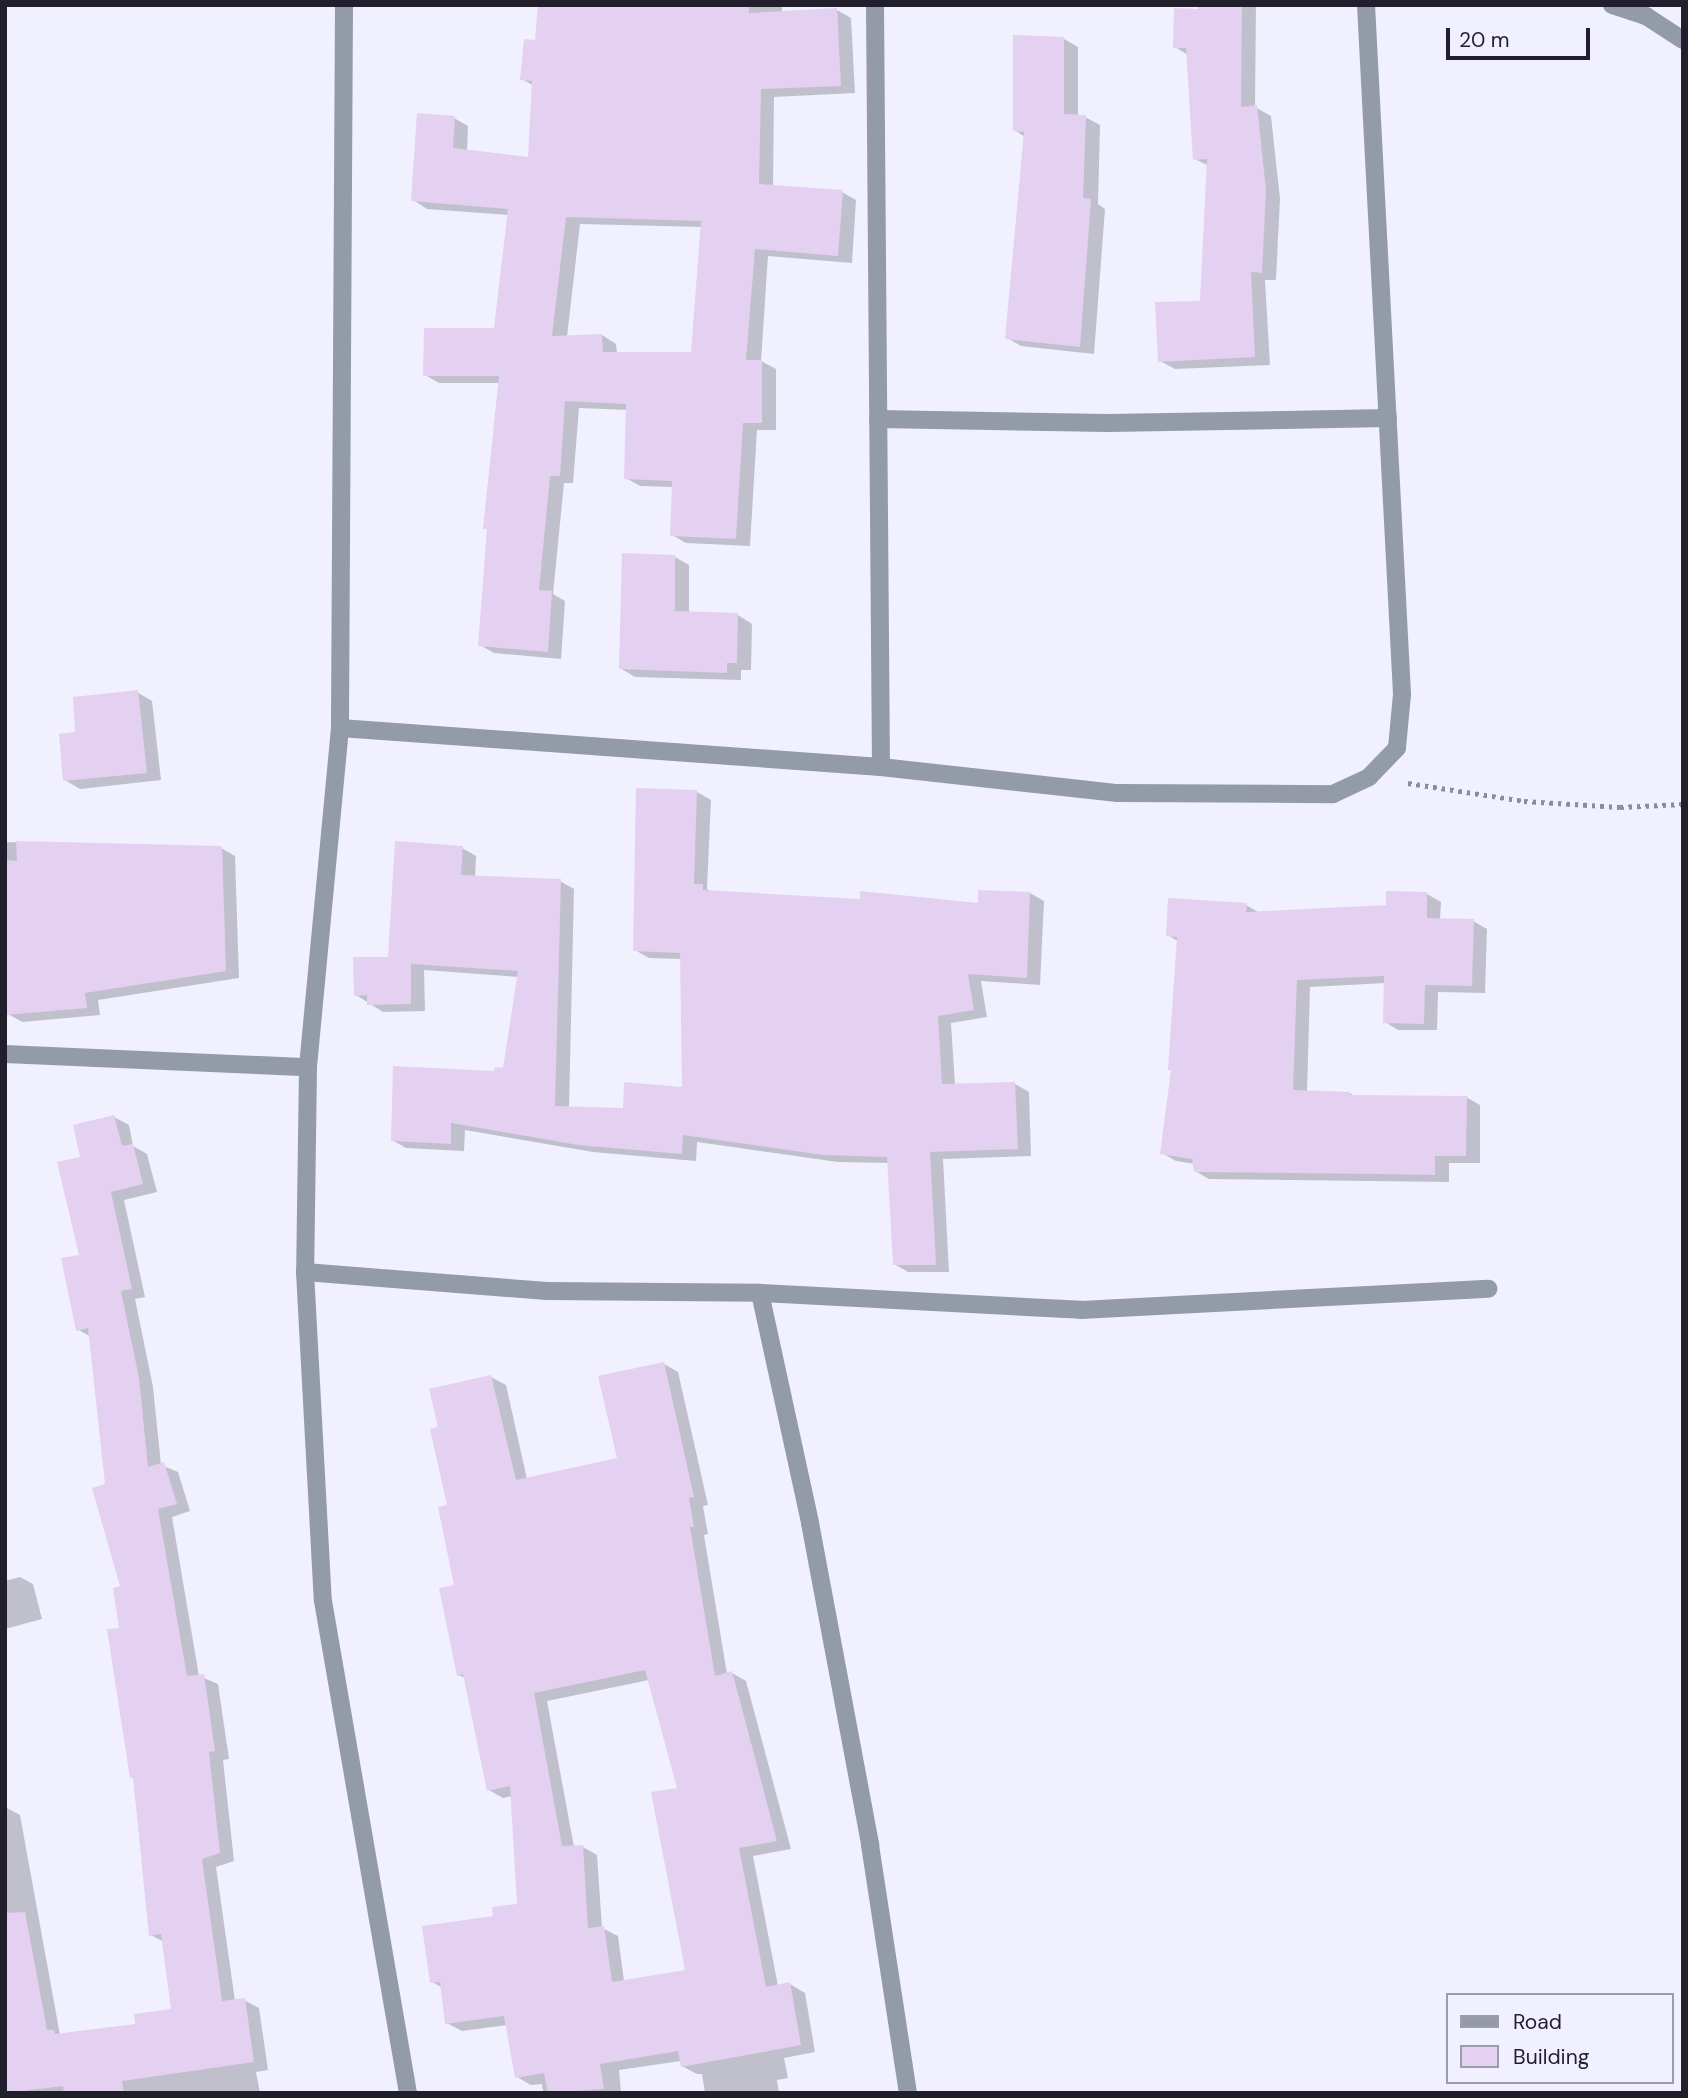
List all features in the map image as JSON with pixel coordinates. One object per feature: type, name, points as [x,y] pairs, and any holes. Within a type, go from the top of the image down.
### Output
[{"type":"street","points":[[344,5],[340,728],[308,1067],[305,1272],[323,1601],[408,2093]]},
{"type":"street","points":[[875,5],[881,768]]},
{"type":"street","points":[[340,728],[881,768],[1118,793],[1333,794],[1369,777],[1397,748],[1402,694],[1366,5]]},
{"type":"street","points":[[1612,5],[1646,16],[1683,40]]},
{"type":"street","points":[[878,419],[1108,423],[1388,418]]},
{"type":"street","points":[[5,1054],[308,1067]]},
{"type":"street","points":[[305,1272],[547,1291],[760,1293],[1081,1310],[1488,1289]]},
{"type":"street","points":[[760,1293],[820,1577],[870,1846],[908,2093]]},
{"type":"path","points":[[1369,777],[1524,801],[1619,807],[1683,804]]},
{"type":"building","points":[[538,5],[749,5],[749,13],[837,8],[841,86],[761,89],[759,184],[843,190],[838,256],[755,249],[746,360],[762,360],[762,423],[743,423],[736,539],[670,536],[672,481],[624,479],[626,404],[565,401],[560,476],[550,476],[539,590],[552,591],[548,652],[478,646],[487,529],[483,529],[499,376],[423,376],[424,328],[494,328],[508,209],[411,201],[417,113],[455,116],[453,148],[528,157],[532,81],[520,80],[524,39],[535,40]],"holes":[[[566,217],[701,221],[691,352],[603,352],[602,334],[552,336]]]},
{"type":"building","points":[[1198,5],[1242,5],[1241,107],[1257,105],[1266,190],[1262,273],[1251,272],[1255,357],[1158,362],[1155,302],[1200,301],[1207,159],[1193,160],[1186,48],[1173,48],[1174,8],[1198,9]]},
{"type":"building","points":[[1013,35],[1064,37],[1064,114],[1086,115],[1083,198],[1091,199],[1080,347],[1005,339],[1024,132],[1013,131]]},
{"type":"building","points":[[622,553],[675,555],[675,611],[738,613],[737,663],[727,663],[727,673],[619,669]]},
{"type":"building","points":[[138,690],[147,773],[63,781],[59,734],[75,732],[73,697]]},
{"type":"building","points":[[636,788],[697,790],[694,884],[703,884],[703,890],[860,899],[860,891],[978,903],[978,890],[1030,892],[1027,978],[968,974],[974,1010],[938,1016],[942,1084],[1015,1082],[1018,1149],[930,1152],[936,1265],[893,1265],[887,1157],[823,1155],[683,1135],[682,1154],[578,1145],[451,1123],[451,1144],[391,1141],[393,1066],[494,1071],[495,1067],[503,1068],[518,971],[411,964],[411,1004],[367,1005],[367,995],[354,996],[353,957],[388,957],[395,841],[463,846],[461,875],[561,879],[555,1106],[623,1108],[624,1082],[682,1087],[680,953],[633,951]]},
{"type":"building","points":[[16,841],[222,846],[226,971],[85,993],[87,1008],[5,1015],[5,860],[17,861]]},
{"type":"building","points":[[1386,891],[1427,892],[1427,918],[1474,919],[1472,986],[1425,985],[1424,1024],[1383,1023],[1384,976],[1297,980],[1293,1090],[1350,1092],[1350,1095],[1467,1096],[1466,1156],[1435,1156],[1435,1175],[1194,1172],[1192,1159],[1160,1154],[1171,1070],[1168,1070],[1177,937],[1166,936],[1168,898],[1247,903],[1246,912],[1386,905]]},
{"type":"building","points":[[114,1115],[122,1146],[133,1144],[143,1184],[111,1192],[132,1289],[121,1291],[139,1378],[148,1467],[164,1462],[177,1504],[158,1509],[187,1676],[204,1674],[215,1751],[209,1752],[220,1853],[202,1859],[222,2001],[245,1998],[254,2062],[122,2081],[124,2093],[64,2093],[63,2086],[5,2093],[5,1913],[25,1912],[47,2030],[54,2030],[55,2034],[135,2024],[134,2014],[171,2009],[161,1934],[149,1936],[133,1777],[130,1778],[107,1629],[119,1628],[113,1588],[120,1586],[92,1488],[105,1484],[88,1328],[76,1331],[61,1258],[79,1255],[57,1162],[80,1157],[73,1125]]},
{"type":"building","points":[[664,1362],[694,1497],[689,1498],[694,1527],[690,1527],[715,1676],[732,1671],[777,1841],[739,1848],[766,1987],[790,1982],[801,2045],[681,2067],[678,2051],[600,2064],[604,2089],[548,2093],[544,2073],[515,2078],[504,2016],[445,2024],[440,1982],[430,1983],[422,1926],[493,1916],[492,1907],[517,1904],[510,1786],[487,1791],[463,1674],[457,1676],[439,1588],[454,1585],[438,1507],[447,1505],[430,1429],[438,1427],[429,1389],[491,1375],[516,1480],[617,1458],[598,1376]],"holes":[[[645,1670],[677,1788],[651,1792],[685,1970],[612,1982],[604,1926],[588,1928],[583,1845],[562,1846],[534,1693]]]}]
